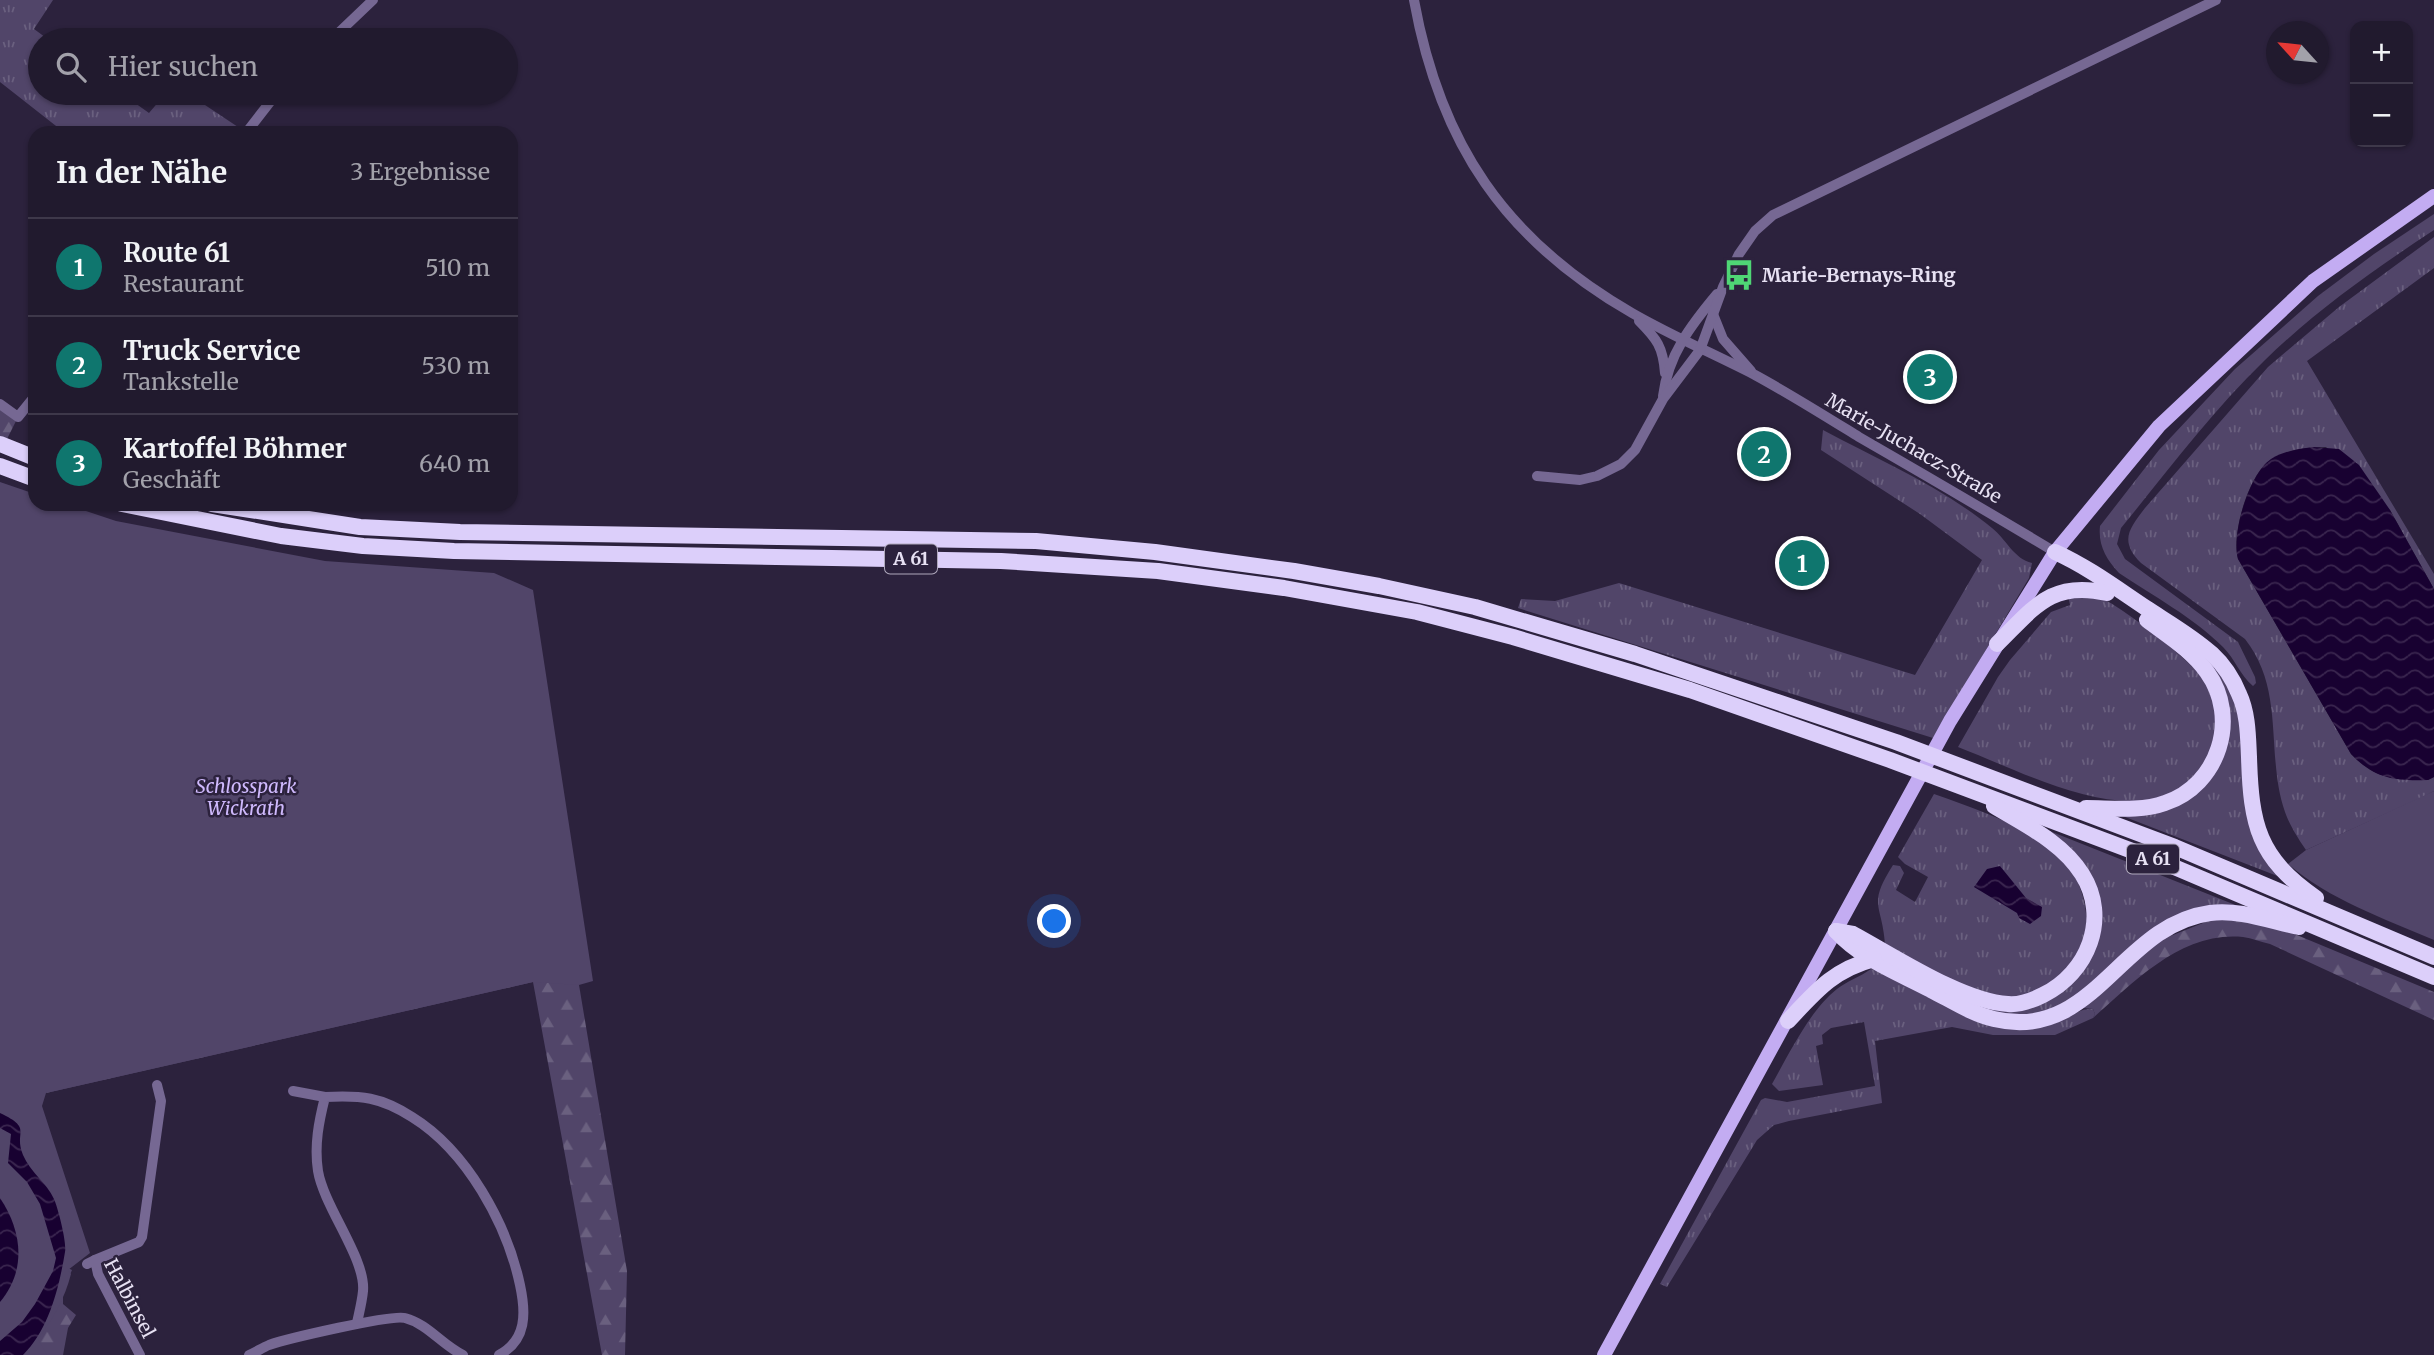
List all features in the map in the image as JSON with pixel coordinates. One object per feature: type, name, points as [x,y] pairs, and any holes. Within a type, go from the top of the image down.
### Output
[{"type":"highway","points":[[0,444],[28,456]]},
{"type":"highway","points":[[0,466],[28,476]]},
{"type":"highway","name":"A 61","points":[[157,511],[281,536],[363,546],[454,551],[1001,561],[1158,571],[1284,588],[1417,612],[1513,636],[1690,690],[1890,760],[2154,859],[2434,977]]},
{"type":"highway","name":"A 61","points":[[257,511],[360,527],[474,532],[1036,541],[1156,552],[1294,570],[1475,607],[1682,669],[1896,742],[2074,808],[2344,917],[2434,957]]},
{"type":"highway","points":[[2055,552],[2076,573],[2181,645],[2215,684],[2224,719],[2222,739],[2215,759],[2205,775],[2180,797],[2149,807],[2074,808]]},
{"type":"highway","points":[[2055,552],[2082,565],[2191,637],[2214,656],[2229,674],[2246,716],[2251,800],[2260,836],[2269,855],[2286,876],[2344,917]]},
{"type":"highway","points":[[1997,644],[2047,598],[2073,589],[2107,593]]},
{"type":"highway","points":[[1836,931],[1853,934],[1982,1001],[2011,1004],[2036,999],[2057,988],[2080,966],[2092,937],[2094,922],[2090,891],[2078,869],[2062,850],[2046,838],[1959,785]]},
{"type":"highway","points":[[1836,931],[1848,944],[1978,1014],[2012,1022],[2049,1018],[2068,1010],[2159,931],[2193,916],[2230,911],[2346,938]]},
{"type":"highway","points":[[1788,1021],[1835,974],[1874,959]]},
{"type":"main road","points":[[1604,1355],[1950,720],[2055,552],[2159,426],[2314,281],[2434,196]]},
{"type":"street","points":[[344,28],[373,0]]},
{"type":"street","name":"Marie-Juchacz-Straße","points":[[1414,0],[1426,55],[1447,115],[1464,149],[1509,216],[1547,254],[1590,287],[1633,314],[1755,375],[2055,552]]},
{"type":"street","points":[[1537,476],[1580,481],[1621,464],[1634,450],[1663,399],[1700,349],[1723,287],[1739,254],[1755,231],[1773,215],[2216,0]]},
{"type":"street","points":[[251,126],[268,105]]},
{"type":"street","points":[[1663,399],[1666,377],[1682,339],[1695,319],[1723,287]]},
{"type":"street","name":"Marie-Juchacz-Straße","points":[[1633,314],[1664,352],[1666,377]]},
{"type":"street","name":"Marie-Juchacz-Straße","points":[[1713,314],[1723,339],[1755,375]]},
{"type":"street","points":[[0,404],[18,417],[28,405]]},
{"type":"street","name":"Halbinsel","points":[[140,1355],[91,1262],[139,1242],[142,1237],[161,1101],[157,1085]]},
{"type":"street","points":[[293,1091],[325,1097],[359,1096],[386,1102],[415,1118],[450,1149],[490,1206],[514,1259],[524,1304],[523,1327],[508,1351],[499,1355]]},
{"type":"street","points":[[325,1097],[315,1148],[318,1173],[325,1195],[359,1270],[364,1289],[357,1323]]},
{"type":"street","points":[[249,1355],[269,1345],[357,1323],[401,1316],[422,1324],[448,1348],[463,1355]]},
{"type":"green space","points":[[0,0],[53,0],[35,28],[28,28],[28,104],[0,82]]},
{"type":"green space","points":[[29,105],[138,105],[149,113],[156,105],[205,105],[236,126],[56,126]]},
{"type":"green space","points":[[2434,214],[2434,230],[2325,308],[2245,380],[2190,442],[2121,528],[2117,544],[2125,559],[2238,642],[2255,677],[2256,683],[2253,686],[2211,636],[2186,616],[2119,573],[2104,551],[2100,526],[2159,450],[2235,369],[2318,296]]},
{"type":"green space","points":[[2434,237],[2434,268],[2307,361],[2434,574],[2434,589],[2390,510],[2326,447],[2296,450],[2268,462],[2254,480],[2239,522],[2236,549],[2238,559],[2351,754],[2369,769],[2386,776],[2428,780],[2434,777],[2434,791],[2306,850],[2287,817],[2279,790],[2270,701],[2258,659],[2245,639],[2141,563],[2130,548],[2129,535],[2145,508],[2268,367],[2339,307]]},
{"type":"green space","points":[[0,404],[18,417],[0,453]]},
{"type":"green space","points":[[1823,430],[1910,475],[1973,513],[1997,532],[2015,553],[2032,563],[2029,578],[1933,738],[1518,608],[1521,599],[1555,601],[1619,583],[1915,675],[1982,560],[1920,514],[1821,450]]},
{"type":"green space","name":"Schlosspark Wickrath","points":[[0,482],[28,492],[28,511],[86,511],[116,521],[325,561],[494,573],[533,590],[593,981],[579,985],[533,982],[46,1093],[42,1106],[90,1253],[68,1270],[71,1274],[62,1300],[38,1339],[47,1355],[0,1355]]},
{"type":"green space","points":[[2110,588],[2222,669],[2240,704],[2249,809],[2280,877],[2120,815],[2167,809],[2219,762],[2211,671]]},
{"type":"green space","points":[[2068,595],[2095,595],[2120,609],[2173,649],[2207,684],[2214,705],[2212,746],[2204,763],[2192,778],[2176,790],[2158,798],[2136,801],[2091,796],[2045,782],[1958,747],[2010,660],[2051,612],[2070,605]]},
{"type":"green space","points":[[2434,791],[2434,940],[2339,898],[2288,864],[2306,850]]},
{"type":"green space","points":[[1934,794],[1985,813],[2033,837],[2061,859],[2072,872],[2085,903],[2085,936],[2072,967],[2058,980],[2022,997],[1986,995],[1941,976],[1885,944],[1878,904],[1880,889],[1893,865],[1900,866],[1904,873],[1896,890],[1915,902],[1928,877],[1898,857]]},
{"type":"green space","points":[[2047,830],[2238,906],[2208,911],[2093,988],[2040,1016],[1994,1015],[1975,1003],[2062,991],[2098,911]]},
{"type":"green space","points":[[2213,919],[2244,919],[2280,928],[2434,992],[2434,1020],[2270,944],[2243,937],[2221,937],[2180,950],[2143,975],[2093,1018],[2093,1009],[2083,1008],[2133,962],[2163,939]]},
{"type":"green space","points":[[207,955],[576,982],[579,985],[627,1271],[625,1355],[602,1355],[533,982],[46,1093]]},
{"type":"green space","points":[[1871,969],[2020,1028],[2051,1024],[2084,1010],[2093,1009],[2095,1014],[2093,1018],[2055,1035],[1993,1035],[1952,1027],[1875,1041],[1882,1103],[1774,1125],[1757,1140],[1667,1287],[1660,1284],[1761,1100],[1765,1098],[1787,1102],[1875,1086],[1864,1022],[1831,1028],[1822,1035],[1823,1044],[1816,1046],[1823,1085],[1779,1091],[1772,1084],[1818,1008],[1837,989]]},
{"type":"green space","points":[[62,1265],[72,1270],[63,1291],[63,1304],[76,1315],[68,1328],[63,1355],[24,1355]]},
{"type":"water","points":[[2313,447],[2339,449],[2359,465],[2390,510],[2434,589],[2434,777],[2428,780],[2386,777],[2369,769],[2351,754],[2238,559],[2237,535],[2240,520],[2256,477],[2276,456]]},
{"type":"water","points":[[2000,866],[2026,898],[2042,907],[2041,916],[2030,924],[1974,887],[1987,869]]},
{"type":"water","points":[[0,1113],[20,1127],[23,1155],[54,1199],[65,1241],[63,1266],[52,1307],[40,1333],[23,1355],[0,1355],[0,1341],[22,1322],[35,1304],[53,1271],[56,1258],[40,1204],[27,1182],[8,1163],[11,1134],[0,1128]]},
{"type":"water","points":[[0,1198],[17,1237],[18,1264],[9,1290],[0,1302]]},
{"type":"place","name":"Marie-Bernays-Ring","points":[[1739,275]]},
{"type":"place","name":"Kartoffel Böhmer","points":[[1930,377]]},
{"type":"place","name":"Truck Service","points":[[1764,454]]},
{"type":"place","name":"Route 61","points":[[1802,563]]}]
